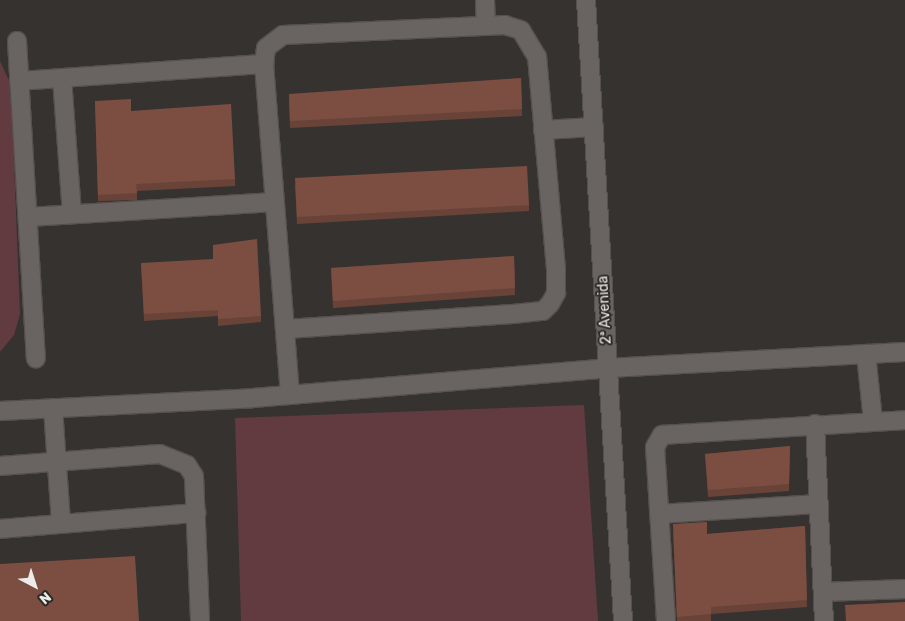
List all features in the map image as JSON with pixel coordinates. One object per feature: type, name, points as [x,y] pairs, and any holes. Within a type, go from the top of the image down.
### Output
[{"type":"street","points":[[485,0],[486,26]]},
{"type":"street","name":"2ª Avenida","points":[[586,0],[623,621]]},
{"type":"street","points":[[286,330],[543,311],[556,293],[543,130],[537,57],[531,42],[520,30],[486,26],[283,35],[266,48],[264,64],[290,395]]},
{"type":"street","points":[[17,40],[36,358]]},
{"type":"street","points":[[19,81],[264,64]]},
{"type":"street","points":[[62,78],[72,214]]},
{"type":"street","points":[[543,130],[594,127]]},
{"type":"street","points":[[29,217],[276,202]]},
{"type":"street","points":[[0,411],[290,395],[608,368],[905,352]]},
{"type":"street","points":[[866,354],[873,422]]},
{"type":"street","points":[[53,408],[62,524]]},
{"type":"street","points":[[666,621],[655,447],[662,435],[814,424],[905,420]]},
{"type":"street","points":[[814,424],[824,621]]},
{"type":"street","points":[[0,466],[58,464],[160,454],[174,458],[194,476],[200,621]]},
{"type":"street","points":[[659,514],[819,504]]},
{"type":"street","points":[[0,529],[196,513]]},
{"type":"street","points":[[822,592],[905,588]]},
{"type":"shaded area","points":[[0,61],[11,85],[20,314],[14,335],[0,352]]},
{"type":"shaded area","points":[[584,405],[598,621],[241,621],[235,418]]},
{"type":"building","points":[[521,78],[522,109],[290,121],[289,94]]},
{"type":"building","points":[[131,99],[131,111],[231,104],[235,179],[136,184],[137,193],[98,195],[95,101]]},
{"type":"building","points":[[527,166],[529,205],[297,217],[295,178]]},
{"type":"building","points":[[257,239],[261,316],[218,319],[218,310],[144,314],[141,263],[213,259],[213,245]]},
{"type":"building","points":[[514,256],[515,288],[333,301],[331,268]]},
{"type":"building","points":[[790,446],[789,484],[708,490],[705,454]]},
{"type":"building","points":[[707,522],[707,534],[805,526],[807,600],[711,607],[711,614],[677,617],[673,524]]},
{"type":"building","points":[[135,556],[139,621],[0,621],[0,564]]},
{"type":"building","points":[[905,602],[905,621],[846,621],[845,605]]}]
